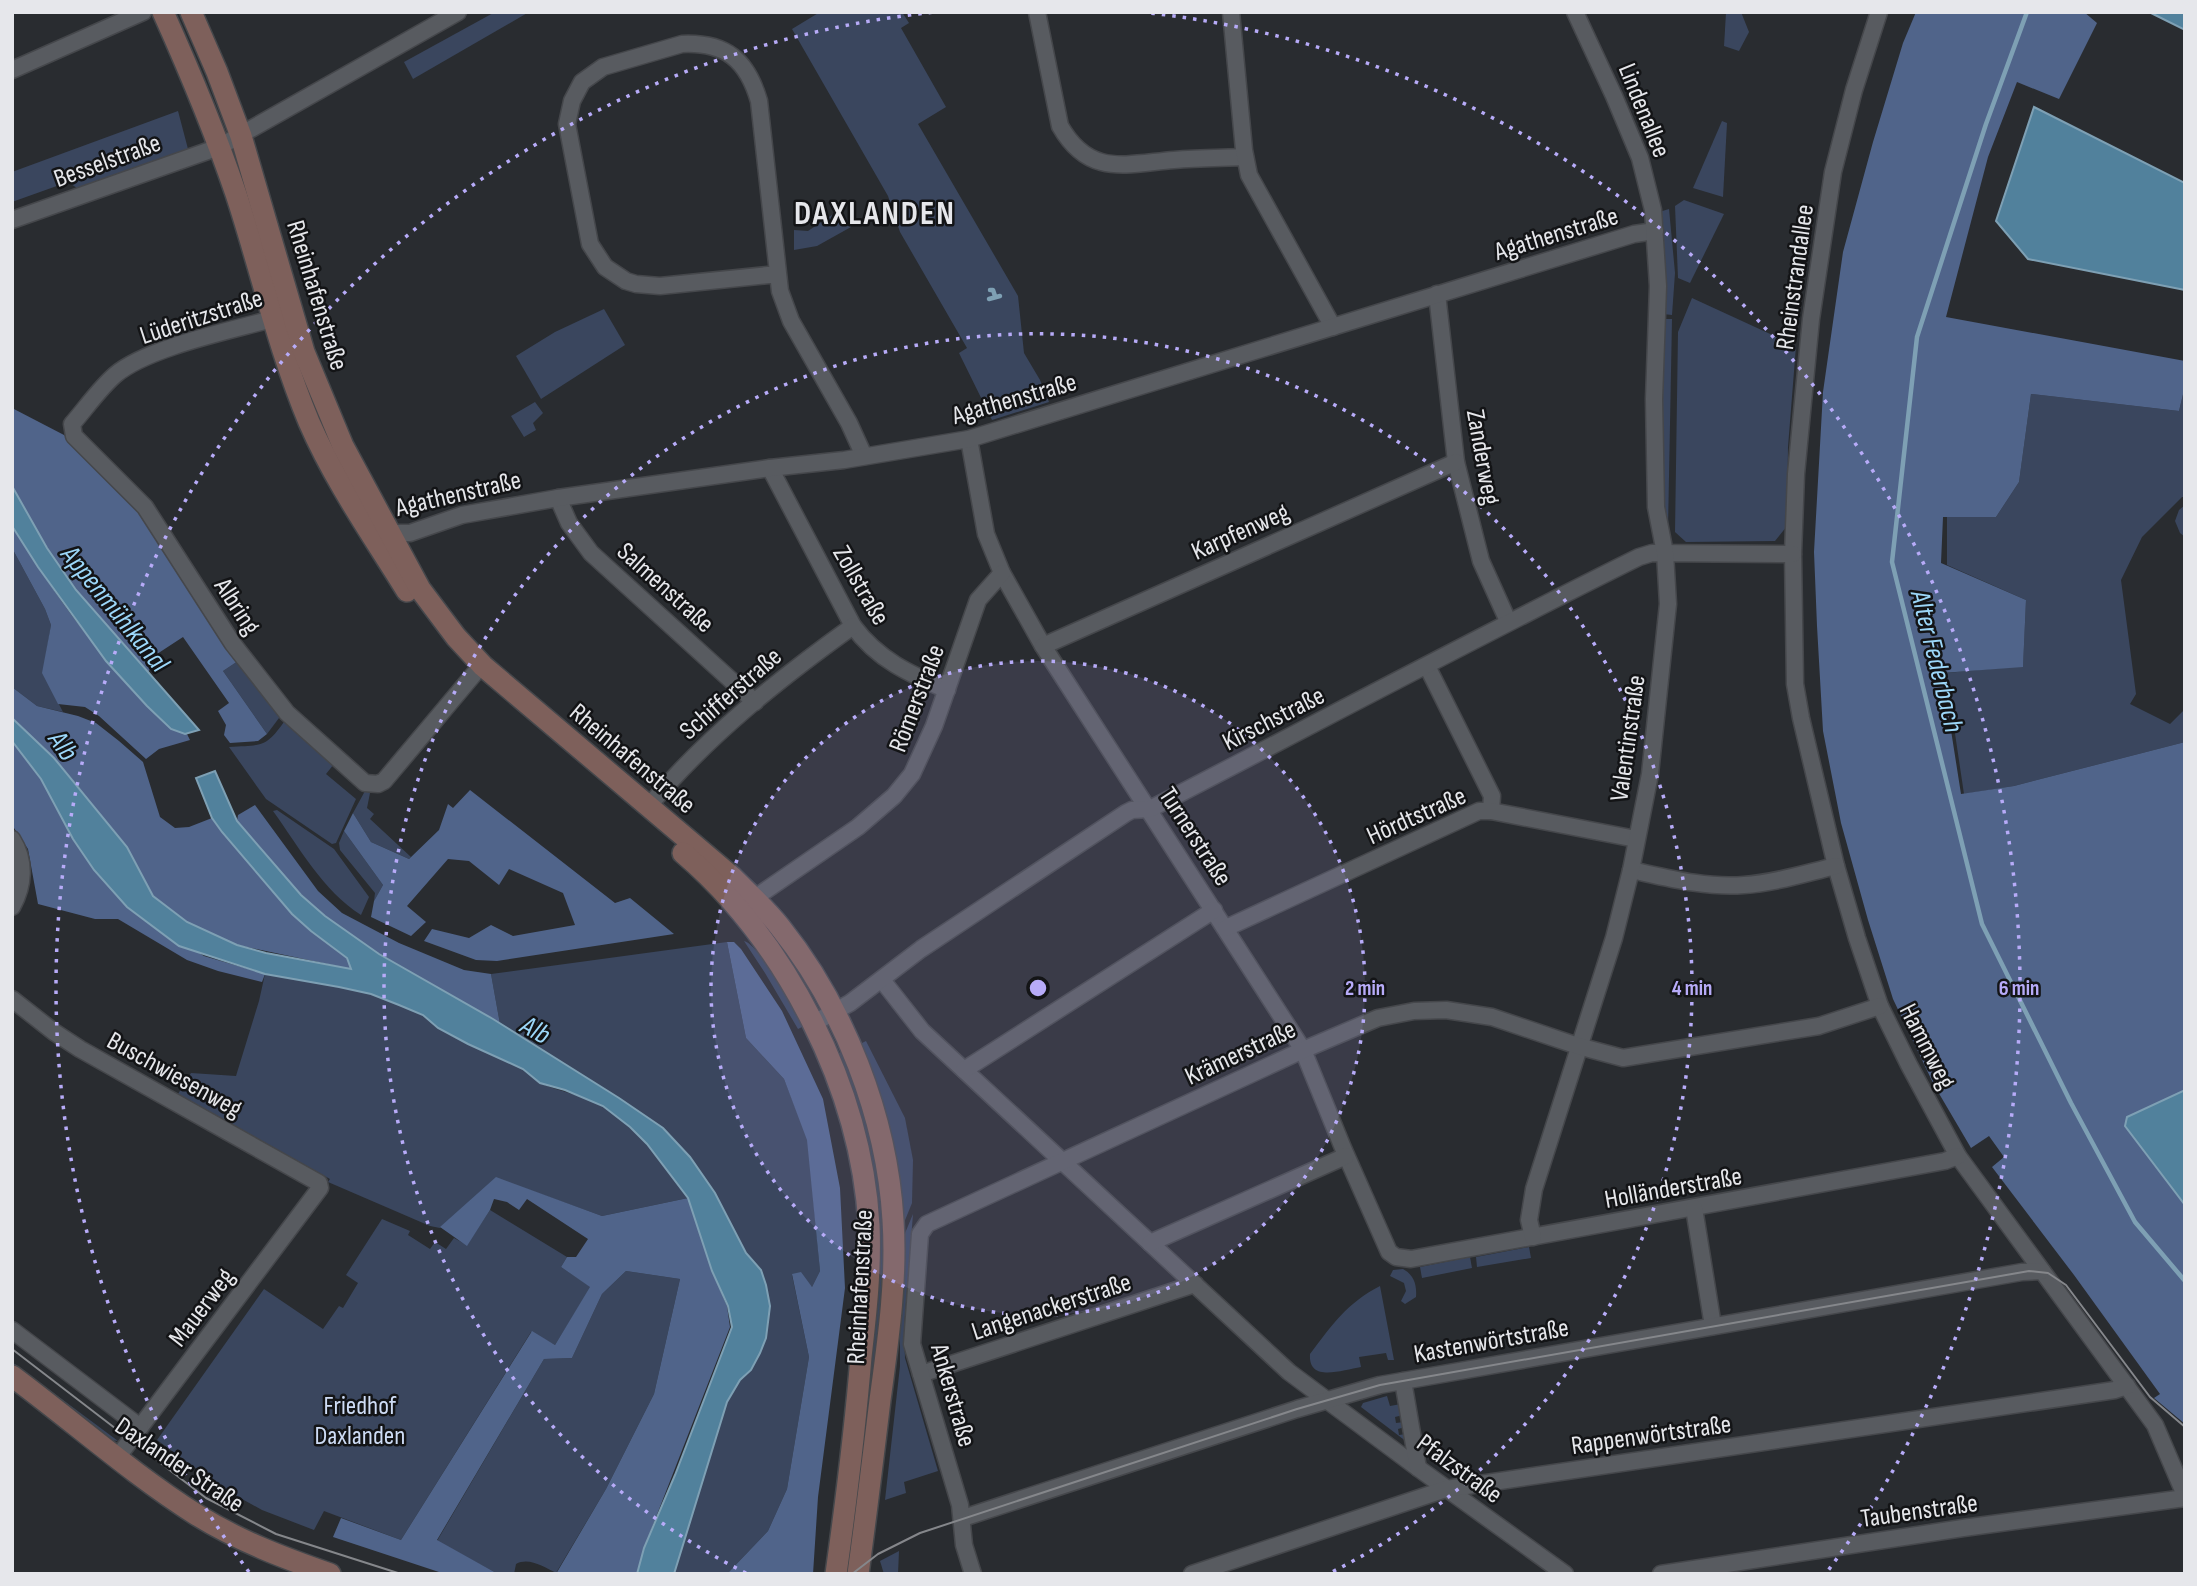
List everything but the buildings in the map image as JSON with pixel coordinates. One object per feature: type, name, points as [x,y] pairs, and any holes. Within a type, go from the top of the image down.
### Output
[{"type":"main road","name":"Rheinhafenstraße","points":[[163,12],[191,74],[282,316],[343,446],[420,589],[456,637],[483,666],[732,877],[780,926],[806,964],[852,1050],[874,1111],[887,1165],[893,1222],[889,1321],[858,1574]]},
{"type":"main road","name":"Rheinhafenstraße","points":[[191,12],[241,136],[297,391],[339,483],[431,628],[474,674],[690,859],[729,898],[780,966],[814,1023],[850,1116],[863,1176],[869,1225],[869,1273],[853,1449],[836,1574]]},
{"type":"main road","name":"Daxlander Straße","points":[[12,1376],[117,1458],[188,1509],[221,1529],[278,1556],[330,1574]]},
{"type":"street","points":[[12,70],[143,12]]},
{"type":"street","name":"Besselstraße","points":[[12,220],[241,136],[277,113],[458,12]]},
{"type":"street","points":[[1037,12],[1060,126],[1067,139],[1086,156],[1110,166],[1176,159],[1245,157]]},
{"type":"street","points":[[1231,12],[1249,175],[1333,327]]},
{"type":"street","name":"Lindenallee","points":[[1575,12],[1640,158],[1650,192],[1655,231]]},
{"type":"street","name":"Rheinstrandallee","points":[[1793,554],[1797,462],[1819,253],[1833,172],[1854,90],[1879,12]]},
{"type":"street","points":[[778,274],[648,286],[626,281],[605,267],[590,244],[567,124],[572,101],[582,82],[603,67],[682,44],[696,43],[719,48],[740,63],[754,84],[759,101],[780,291],[791,321],[849,423],[864,456]]},
{"type":"street","name":"Agathenstraße","points":[[370,530],[392,534],[410,533],[461,514],[969,439],[1644,231],[1655,231]]},
{"type":"street","name":"Valentinstraße","points":[[1533,1237],[1529,1208],[1614,938],[1650,774],[1668,604],[1665,553],[1657,507],[1654,399],[1658,286],[1655,231]]},
{"type":"street","name":"Zanderweg","points":[[1437,294],[1456,462],[1481,561],[1508,621]]},
{"type":"street","name":"Lüderitzstraße","points":[[71,430],[72,424],[107,384],[126,368],[157,353],[282,316]]},
{"type":"street","name":"Albring","points":[[71,430],[145,507],[233,644],[287,713],[365,783],[384,782],[474,674]]},
{"type":"street","name":"Turnerstraße","points":[[969,439],[986,534],[1002,573],[1043,646],[1303,1050],[1383,1243],[1396,1257]]},
{"type":"street","name":"Karpfenweg","points":[[1043,646],[1456,462]]},
{"type":"street","name":"Zollstraße","points":[[770,468],[853,626],[866,643],[894,666],[947,690]]},
{"type":"street","name":"Salmenstraße","points":[[558,498],[569,523],[591,553],[755,702]]},
{"type":"street","name":"Kirschstraße","points":[[814,1023],[882,980],[921,949],[1126,813],[1150,809],[1427,666],[1508,621],[1639,557],[1652,553],[1793,554]]},
{"type":"street","name":"Hammweg","points":[[1793,554],[1795,684],[1801,718],[1836,866],[1880,1006],[1958,1156],[2155,1424],[2185,1496]]},
{"type":"street","name":"Römerstraße","points":[[755,900],[858,827],[894,796],[920,760],[978,600],[1002,573]]},
{"type":"street","name":"Schifferstraße","points":[[648,807],[686,763],[755,702],[805,660],[853,626]]},
{"type":"street","points":[[1427,666],[1492,796],[1491,811]]},
{"type":"street","name":"Hördtstraße","points":[[1226,928],[1479,811],[1491,811],[1636,839]]},
{"type":"street","points":[[12,839],[19,852],[22,873],[20,892],[12,907]]},
{"type":"street","points":[[1630,870],[1709,885],[1742,885],[1836,866]]},
{"type":"street","points":[[964,1070],[1214,910]]},
{"type":"street","name":"Pfalzstraße","points":[[882,980],[911,1019],[1061,1162],[1289,1372],[1565,1574]]},
{"type":"street","name":"Buschwiesenweg","points":[[12,999],[80,1049],[319,1183]]},
{"type":"street","name":"Krämerstraße","points":[[923,1228],[1303,1050],[1378,1018],[1430,1010],[1462,1011],[1492,1017],[1618,1058],[1629,1058],[1819,1026],[1880,1006]]},
{"type":"street","name":"Holländerstraße","points":[[1396,1257],[1411,1259],[1945,1161],[1958,1156]]},
{"type":"street","name":"Langenackerstraße","points":[[1150,1244],[1346,1157]]},
{"type":"street","name":"Mauerweg","points":[[117,1458],[318,1193],[319,1183]]},
{"type":"street","points":[[1694,1208],[1713,1326]]},
{"type":"street","name":"Ankerstraße","points":[[923,1228],[920,1234],[912,1334],[915,1354],[963,1518],[964,1545],[973,1574]]},
{"type":"street","name":"Kastenwörtstraße","points":[[963,1518],[1326,1400],[1404,1381],[2022,1272],[2042,1272]]},
{"type":"street","name":"Langenackerstraße","points":[[922,1374],[1195,1284]]},
{"type":"street","name":"Daxlander Straße","points":[[12,1331],[140,1427]]},
{"type":"street","points":[[1404,1381],[1418,1468]]},
{"type":"street","name":"Rappenwörtstraße","points":[[1192,1574],[1446,1489],[1948,1416],[2127,1386]]},
{"type":"street","name":"Taubenstraße","points":[[1661,1574],[2185,1496]]},
{"type":"green space","points":[[495,12],[529,12],[413,79],[404,62]]},
{"type":"green space","points":[[820,12],[902,12],[909,23],[901,28],[946,107],[918,124],[1018,296],[1024,353],[1049,402],[992,420],[959,353],[967,348],[900,232],[888,196],[792,29]]},
{"type":"green space","points":[[1741,12],[1749,32],[1739,51],[1724,46],[1726,13]]},
{"type":"green space","points":[[178,111],[188,149],[77,188],[68,182],[12,202],[12,172]]},
{"type":"green space","points":[[1722,121],[1727,123],[1723,197],[1693,188]]},
{"type":"green space","points":[[1684,200],[1724,214],[1690,283],[1678,278],[1675,206]]},
{"type":"green space","points":[[841,209],[851,227],[817,246],[794,250],[794,230],[808,231]]},
{"type":"green space","points":[[1669,209],[1675,273],[1672,315],[1663,314],[1659,212]]},
{"type":"green space","points":[[1692,298],[1796,346],[1788,447],[1787,526],[1775,541],[1686,542],[1675,532],[1678,332]]},
{"type":"green space","points":[[604,309],[625,345],[541,399],[516,356],[555,332]]},
{"type":"green space","points":[[1663,319],[1672,319],[1668,528],[1664,530],[1660,492]]},
{"type":"green space","points":[[2185,386],[2185,497],[2142,537],[2121,580],[2136,694],[2130,704],[2170,724],[2185,709],[2185,742],[2014,786],[1964,794],[1946,673],[2023,666],[2026,600],[1947,565],[1947,516],[1996,517],[2019,482],[2031,394],[2179,411]]},
{"type":"green space","points":[[535,402],[543,413],[533,423],[536,430],[524,437],[511,416]]},
{"type":"green space","points":[[2185,505],[2185,537],[2180,533],[2175,521],[2179,510]]},
{"type":"green space","points":[[12,548],[51,625],[43,673],[63,712],[37,706],[12,687]]},
{"type":"green space","points":[[238,661],[282,714],[267,734],[223,671]]},
{"type":"green space","points":[[286,719],[334,764],[326,774],[356,799],[336,843],[332,844],[266,799],[229,747],[263,743]]},
{"type":"green space","points":[[365,791],[370,793],[367,808],[374,814],[370,819],[411,857],[409,859],[371,842],[353,813]]},
{"type":"green space","points":[[277,810],[334,849],[369,897],[361,915],[323,881],[273,811]]},
{"type":"green space","points":[[344,831],[383,885],[374,901],[375,893],[340,850],[339,843]]},
{"type":"green space","points":[[744,941],[751,945],[768,965],[804,1026],[798,1029]]},
{"type":"green space","points":[[727,942],[746,1038],[784,1079],[808,1140],[820,1271],[812,1287],[792,1275],[809,1357],[787,1489],[768,1531],[727,1574],[674,1574],[727,1402],[740,1380],[751,1370],[766,1338],[770,1306],[761,1270],[746,1253],[715,1193],[690,1157],[663,1128],[500,1024],[491,974]]},
{"type":"green space","points":[[265,974],[347,988],[406,1006],[459,1040],[521,1068],[542,1084],[602,1106],[639,1135],[688,1198],[602,1216],[496,1178],[440,1228],[328,1182],[330,1179],[178,1094],[191,1073],[236,1076]]},
{"type":"green space","points":[[866,1041],[905,1118],[913,1160],[912,1203],[899,1235],[858,1045]]},
{"type":"green space","points":[[844,1051],[876,1157],[883,1208],[884,1254],[880,1322],[850,1562],[846,1566],[875,1271],[834,1055]]},
{"type":"green space","name":"Friedhof Daxlanden","points":[[490,1210],[567,1257],[561,1267],[591,1287],[555,1345],[531,1332],[401,1540],[324,1511],[314,1530],[262,1510],[224,1489],[157,1440],[264,1289],[323,1329],[339,1306],[343,1308],[358,1283],[346,1275],[382,1219],[410,1231],[408,1235],[430,1249],[435,1242],[446,1249],[454,1238],[467,1245]]},
{"type":"green space","points":[[913,1214],[904,1328],[905,1358],[938,1471],[904,1482],[906,1493],[885,1500],[900,1366],[905,1260],[903,1238]]},
{"type":"green space","points":[[1529,1247],[1531,1258],[1477,1267],[1476,1257]]},
{"type":"green space","points":[[1470,1257],[1472,1268],[1422,1278],[1420,1267]]},
{"type":"green space","points":[[1403,1269],[1412,1277],[1416,1293],[1416,1297],[1405,1304],[1401,1301],[1406,1291],[1404,1283],[1390,1276],[1393,1270]]},
{"type":"green space","points":[[626,1271],[680,1279],[654,1394],[606,1489],[556,1573],[536,1564],[521,1562],[516,1564],[514,1574],[498,1574],[437,1541],[544,1359],[572,1358],[602,1294]]},
{"type":"green space","points":[[1380,1286],[1394,1360],[1388,1360],[1386,1353],[1359,1357],[1361,1367],[1336,1372],[1320,1372],[1314,1369],[1310,1354],[1349,1307]]},
{"type":"green space","points":[[12,1362],[118,1441],[111,1440],[12,1367]]},
{"type":"green space","points":[[1387,1396],[1390,1406],[1401,1404],[1403,1415],[1395,1417],[1396,1423],[1404,1422],[1405,1427],[1398,1429],[1399,1435],[1406,1434],[1407,1442],[1361,1407],[1363,1403]]},
{"type":"green space","points":[[899,1551],[898,1574],[884,1574],[880,1561]]},
{"type":"shaded area","points":[[1916,12],[2084,12],[2097,23],[2059,99],[2017,82],[1988,157],[1946,317],[2185,361],[2185,386],[2179,411],[2031,394],[2019,482],[1996,517],[1943,517],[1941,563],[2026,600],[2023,667],[1942,673],[1961,794],[2014,786],[2185,742],[2185,1090],[2127,1117],[2125,1126],[2185,1205],[2185,1424],[2154,1398],[2160,1394],[1992,1167],[2004,1157],[1989,1136],[1971,1148],[1934,1085],[1893,999],[1868,920],[1841,823],[1823,731],[1814,552],[1823,392],[1843,252],[1903,43]]},
{"type":"shaded area","points":[[2149,12],[2185,12],[2185,30]]},
{"type":"shaded area","points":[[2034,107],[2185,183],[2185,290],[2028,259],[1996,221]]},
{"type":"shaded area","points":[[12,408],[64,435],[126,493],[152,528],[238,661],[223,671],[267,734],[258,741],[230,743],[224,735],[226,725],[218,711],[229,703],[183,637],[157,654],[148,673],[76,590],[47,548],[12,486]]},
{"type":"shaded area","points":[[12,486],[47,548],[76,590],[199,730],[185,734],[171,729],[106,661],[12,526]]},
{"type":"shaded area","points":[[12,526],[45,578],[100,652],[162,721],[171,729],[187,734],[190,740],[159,749],[146,759],[99,716],[85,707],[58,704],[42,673],[51,625],[12,548]]},
{"type":"shaded area","points":[[12,687],[37,706],[96,723],[119,741],[143,762],[160,817],[175,828],[189,827],[212,818],[292,914],[347,958],[351,969],[237,945],[187,922],[153,896],[91,803],[54,758],[12,718]]},
{"type":"shaded area","points":[[12,718],[54,758],[127,847],[153,896],[187,922],[237,945],[351,969],[347,958],[292,914],[212,818],[196,778],[215,771],[237,821],[301,895],[325,916],[379,954],[493,1019],[619,1098],[663,1128],[690,1157],[715,1193],[746,1253],[761,1270],[770,1306],[766,1338],[760,1353],[727,1402],[674,1574],[637,1574],[644,1548],[732,1327],[728,1306],[712,1271],[688,1198],[647,1144],[603,1106],[540,1083],[523,1069],[438,1028],[423,1015],[371,994],[265,974],[179,946],[127,907],[94,870],[73,839],[41,779],[12,741]]},
{"type":"shaded area","points":[[12,741],[41,779],[73,839],[94,870],[127,907],[204,956],[265,974],[262,982],[187,960],[118,919],[95,919],[38,904],[28,849],[12,825]]},
{"type":"shaded area","points":[[470,790],[615,903],[630,898],[674,934],[497,961],[476,960],[424,941],[432,929],[469,938],[491,925],[513,936],[575,925],[563,893],[509,869],[499,885],[469,861],[448,859],[407,906],[426,922],[411,936],[371,917],[374,901],[383,885],[344,831],[353,813],[371,842],[409,859],[439,830],[448,804],[453,808]]},
{"type":"shaded area","points":[[255,805],[318,891],[342,913],[399,943],[464,970],[491,974],[500,1024],[387,959],[323,915],[278,870],[237,821],[238,815]]},
{"type":"shaded area","points":[[727,942],[734,942],[741,949],[782,1011],[823,1099],[840,1188],[845,1288],[818,1497],[813,1574],[727,1574],[768,1531],[787,1489],[809,1357],[792,1274],[801,1272],[812,1287],[820,1271],[807,1140],[784,1079],[746,1038]]},
{"type":"shaded area","points":[[2185,1090],[2185,1205],[2125,1126],[2127,1117]]},
{"type":"shaded area","points":[[496,1177],[602,1216],[688,1198],[712,1271],[727,1306],[730,1327],[644,1548],[637,1574],[556,1574],[606,1489],[654,1394],[680,1279],[626,1271],[602,1294],[572,1358],[544,1359],[437,1540],[498,1574],[445,1574],[333,1537],[341,1518],[401,1540],[532,1331],[555,1345],[590,1287],[561,1267],[567,1257],[576,1257],[588,1239],[527,1199],[519,1210],[507,1202],[494,1199],[467,1246],[440,1227]]},
{"type":"waterway","name":"Alter Federbach","points":[[2027,12],[1986,124],[1917,337],[1892,562],[1982,924],[2071,1103],[2135,1222],[2185,1281]]},
{"type":"waterway","points":[[990,290],[993,290],[995,296]]},
{"type":"waterway","points":[[989,299],[1000,296]]},
{"type":"tram line","points":[[852,1574],[878,1554],[920,1533],[1297,1409],[1380,1385],[2029,1271],[2048,1273],[2066,1285],[2150,1397],[2185,1427]]},
{"type":"tram line","points":[[12,1349],[206,1498],[276,1534],[401,1574]]},
{"type":"district","name":"DAXLANDEN","points":[[875,212]]},
{"type":"water label","name":"Appenmühlkanal","points":[[116,608]]},
{"type":"water label","name":"Alb","points":[[64,745]]},
{"type":"water label","name":"Alb","points":[[536,1029]]}]
